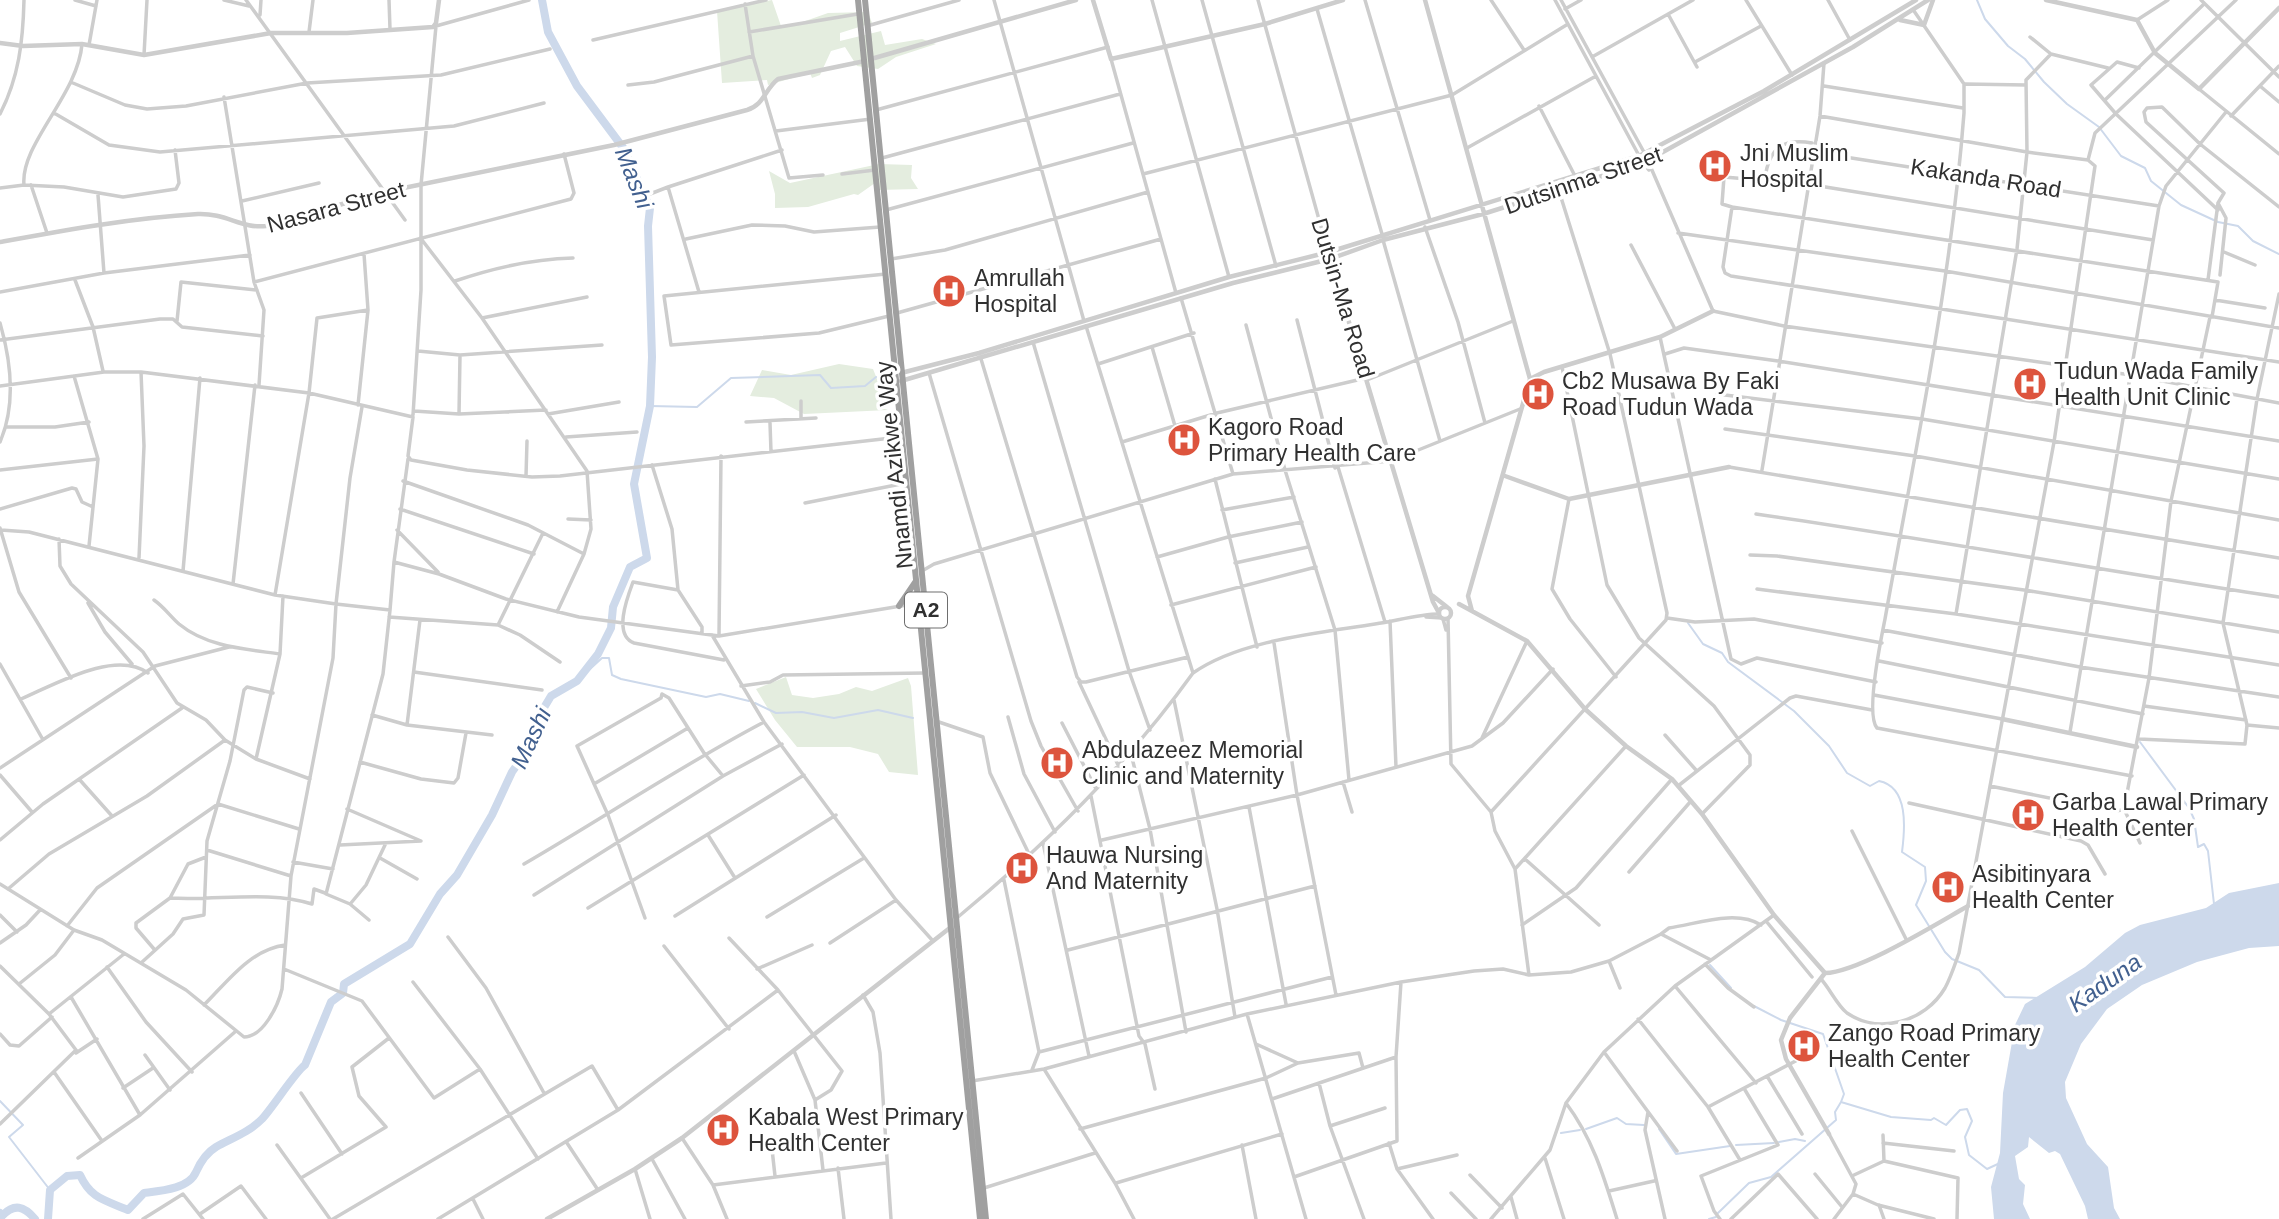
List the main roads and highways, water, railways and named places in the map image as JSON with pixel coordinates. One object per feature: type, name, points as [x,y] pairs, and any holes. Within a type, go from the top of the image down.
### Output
[{"type":"highway","name":"Nnamdi Azikwe Way","points":[[858,0],[876,110],[891,259],[893,314]]},
{"type":"highway","name":"Nnamdi Azikwe Way","points":[[865,0],[871,119],[886,274],[893,314],[922,571],[986,1219]]},
{"type":"highway","name":"Nnamdi Azikwe Way","points":[[900,377],[906,482],[980,1219]]},
{"type":"highway","points":[[899,606],[916,581]]},
{"type":"water","name":"Kaduna","points":[[2279,883],[2279,946],[2249,948],[2197,962],[2142,985],[2107,1009],[2081,1044],[2065,1082],[2066,1098],[2087,1144],[2108,1167],[2114,1208],[2120,1219],[2088,1219],[2085,1206],[2060,1154],[2055,1151],[2049,1153],[2029,1137],[2028,1147],[2015,1156],[2019,1179],[2025,1185],[2023,1204],[2030,1219],[1994,1219],[1991,1187],[2000,1153],[2003,1093],[2015,1025],[2025,1004],[2085,967],[2125,933],[2140,925],[2206,908],[2229,893]]},
{"type":"waterway","name":"Mashi","points":[[48,1219],[50,1190],[67,1176],[80,1175],[94,1194],[128,1210],[144,1193],[181,1186],[187,1182],[212,1149],[246,1132],[262,1119],[305,1065],[331,1002],[343,993],[344,984],[410,944],[440,894],[457,875],[492,815],[512,772],[529,748],[540,722],[539,716],[551,696],[577,681],[598,654],[611,628],[613,607],[630,567],[647,558],[634,484],[650,406],[650,208],[624,149],[577,86],[548,32],[542,0]]},
{"type":"waterway","points":[[1977,0],[1985,19],[2008,46],[2025,59],[2067,104],[2099,127],[2121,156],[2145,168],[2151,181],[2181,205],[2218,222],[2238,226],[2253,241],[2279,254]]},
{"type":"waterway","points":[[650,406],[697,407],[731,378],[820,375],[831,388],[865,386],[876,377]]},
{"type":"waterway","points":[[1688,623],[1703,644],[1722,653],[1728,662],[1794,711],[1829,746],[1847,773],[1870,786],[1879,781],[1896,791],[1903,810],[1902,852],[1925,867],[1926,881],[1916,905],[1945,952],[1952,959],[1979,970],[2005,997],[2039,998]]},
{"type":"waterway","points":[[577,681],[602,658],[609,658],[612,675],[621,679],[706,697],[720,694],[749,701]]},
{"type":"waterway","points":[[755,703],[776,713],[802,712],[834,718],[878,710],[913,718]]},
{"type":"waterway","points":[[2140,742],[2189,808],[2194,819],[2198,847],[2204,844],[2208,851],[2214,904]]},
{"type":"waterway","points":[[1710,965],[1731,988]]},
{"type":"waterway","points":[[1754,1006],[1781,1020],[1823,1034],[1844,1094],[1841,1102]]},
{"type":"waterway","points":[[0,1101],[23,1125],[9,1137],[50,1190]]},
{"type":"waterway","points":[[1718,1213],[1749,1183],[1771,1177],[1836,1120],[1835,1112],[1841,1102],[1891,1117],[1934,1118],[1946,1125],[1960,1110],[1967,1109],[1972,1121],[1965,1137],[1969,1155],[1987,1169],[2000,1163]]},
{"type":"waterway","points":[[1586,1129],[1617,1118],[1626,1124],[1644,1125]]},
{"type":"waterway","points":[[1659,1129],[1676,1154],[1730,1146]]},
{"type":"waterway","points":[[1561,1133],[1580,1130]]},
{"type":"waterway","points":[[1779,1142],[1795,1139],[1805,1141]]},
{"type":"waterway","points":[[1736,1145],[1774,1143]]},
{"type":"waterway","name":"Mashi","points":[[0,1213],[2,1216],[11,1209],[19,1208],[35,1219]]},
{"type":"waterway","points":[[1709,1219],[1716,1217]]},
{"type":"place","name":"Jni Muslim Hospital","points":[[1715,166]]},
{"type":"place","name":"Amrullah Hospital","points":[[949,291]]},
{"type":"place","name":"Tudun Wada Family Health Unit Clinic","points":[[2030,384]]},
{"type":"place","name":"Cb2 Musawa By Faki Road Tudun Wada","points":[[1538,394]]},
{"type":"place","name":"Kagoro Road Primary Health Care","points":[[1184,440]]},
{"type":"place","name":"Abdulazeez Memorial Clinic and Maternity","points":[[1057,763]]},
{"type":"place","name":"Garba Lawal Primary Health Center","points":[[2028,815]]},
{"type":"place","name":"Hauwa Nursing And Maternity","points":[[1022,868]]},
{"type":"place","name":"Asibitinyara Health Center","points":[[1948,887]]},
{"type":"place","name":"Zango Road Primary Health Center","points":[[1804,1046]]},
{"type":"place","name":"Kabala West Primary Health Center","points":[[723,1130]]}]
